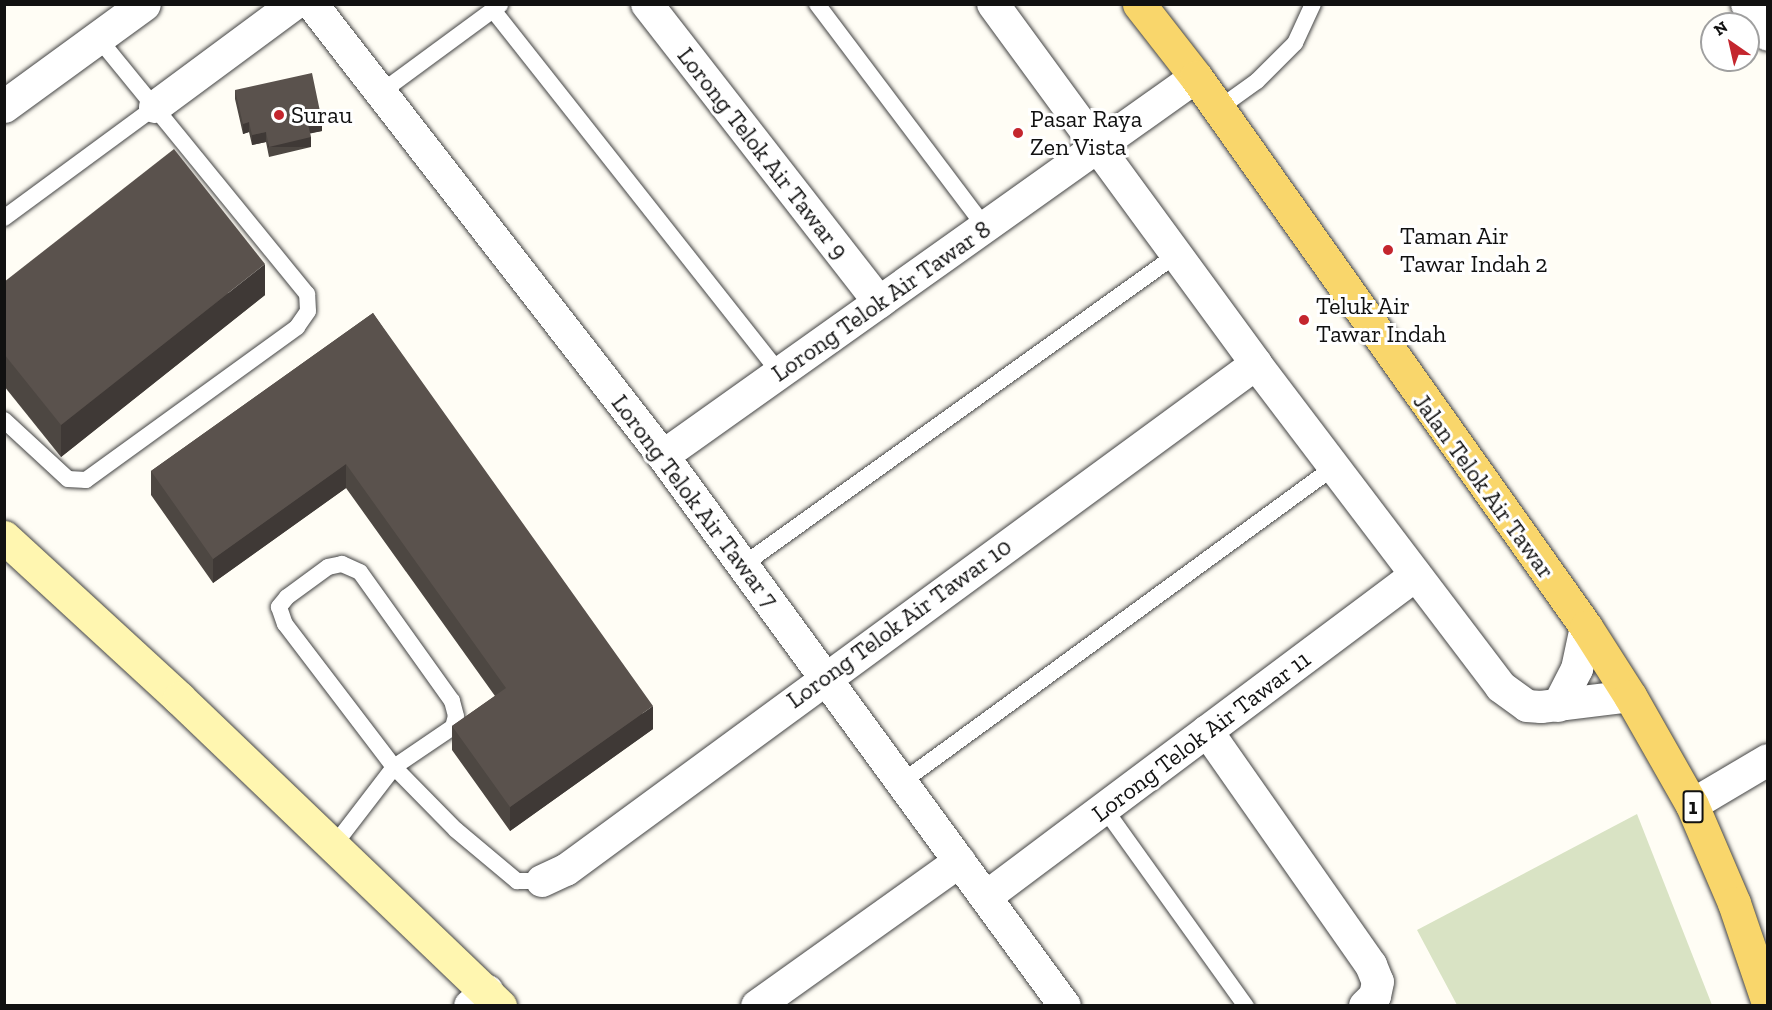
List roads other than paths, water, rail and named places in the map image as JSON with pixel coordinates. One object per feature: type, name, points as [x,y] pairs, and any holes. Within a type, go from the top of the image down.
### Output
[{"type":"main road","name":"Jalan Telok Air Tawar","points":[[1139,4],[1196,77],[1586,627],[1630,696],[1692,806],[1734,903],[1765,988]]},
{"type":"main road","points":[[4,537],[334,844],[486,1001]]},
{"type":"street","points":[[4,106],[144,4]]},
{"type":"street","points":[[154,107],[294,4]]},
{"type":"street","name":"Lorong Telok Air Tawar 7","points":[[312,4],[663,456],[1065,1005]]},
{"type":"street","name":"Lorong Telok Air Tawar 9","points":[[647,4],[879,302]]},
{"type":"street","points":[[993,4],[1256,364],[1501,687],[1527,706],[1558,706],[1630,696]]},
{"type":"street","points":[[1747,4],[1767,35]]},
{"type":"street","name":"Lorong Telok Air Tawar 8","points":[[663,456],[1196,77]]},
{"type":"street","name":"Lorong Telok Air Tawar 10","points":[[542,881],[566,870],[825,676],[1256,364]]},
{"type":"street","name":"Lorong Telok Air Tawar 11","points":[[986,897],[1416,574]]},
{"type":"street","points":[[1558,706],[1577,669],[1586,627]]},
{"type":"street","points":[[1207,731],[1371,965],[1378,982],[1375,996],[1365,1005]]},
{"type":"street","points":[[1692,806],[1767,760]]},
{"type":"street","points":[[757,1005],[960,861]]},
{"type":"lane","points":[[818,4],[985,226]]},
{"type":"lane","points":[[1218,109],[1257,81],[1295,43],[1313,4]]},
{"type":"lane","points":[[380,93],[497,7],[780,373]]},
{"type":"lane","points":[[4,420],[68,479],[86,480],[297,327],[308,312],[307,294],[98,38]]},
{"type":"lane","points":[[4,218],[154,107]]},
{"type":"lane","points":[[743,565],[1176,255]]},
{"type":"lane","points":[[902,782],[1334,467]]},
{"type":"lane","points":[[334,844],[394,767],[453,727],[456,716],[452,701],[360,572],[342,564],[328,567],[287,597],[279,607],[279,615],[394,767],[494,864],[517,881],[542,881]]},
{"type":"lane","points":[[1104,808],[1246,1005]]},
{"type":"place","name":"Surau","points":[[279,115]]},
{"type":"place","name":"Pasar Raya Zen Vista","points":[[1018,133]]},
{"type":"place","name":"Taman Air Tawar Indah 2","points":[[1388,250]]},
{"type":"place","name":"Teluk Air Tawar Indah","points":[[1304,320]]}]
